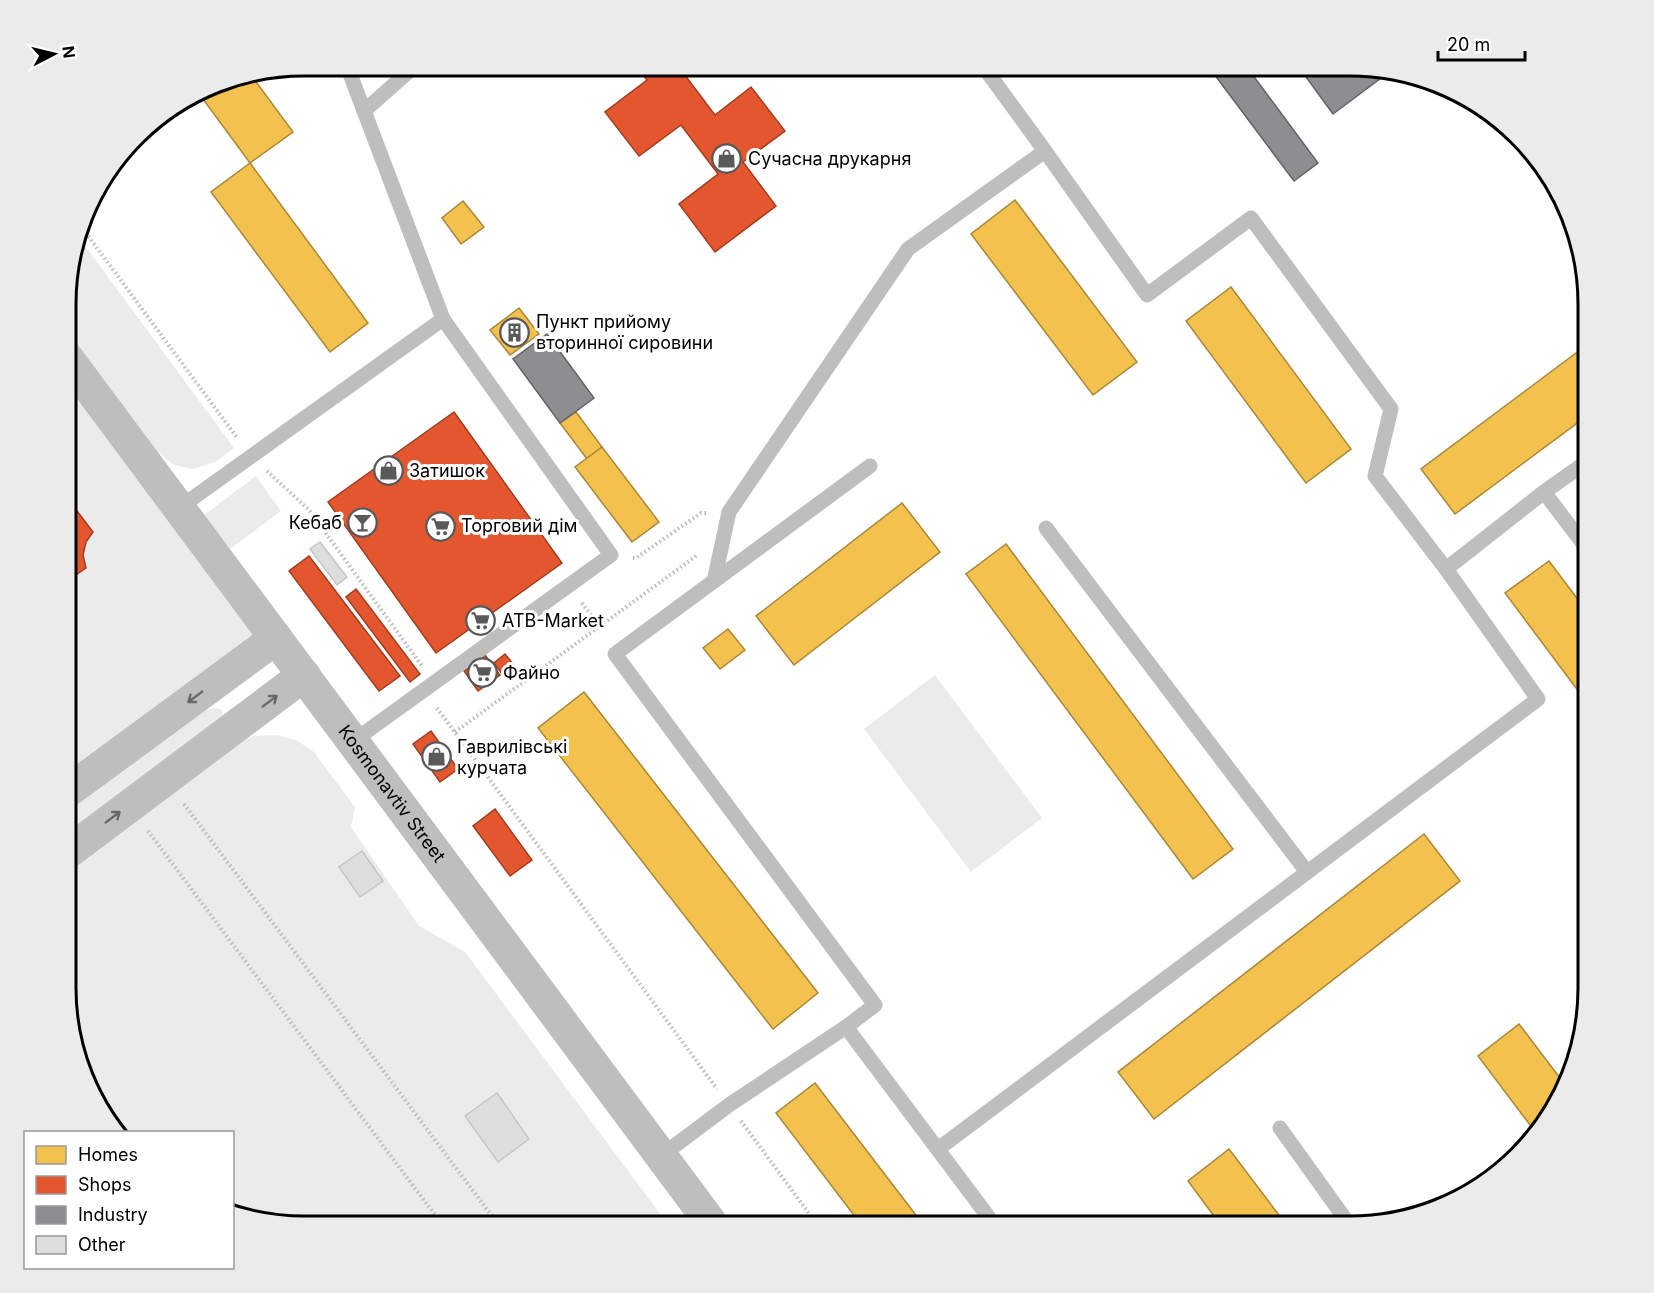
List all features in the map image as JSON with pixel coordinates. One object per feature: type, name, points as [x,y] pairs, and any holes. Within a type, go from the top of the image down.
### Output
[{"type":"street","name":"Kosmonavtiv Street","points":[[76,370],[706,1216]]},
{"type":"street","points":[[76,785],[276,638]]},
{"type":"street","points":[[76,846],[304,675]]},
{"type":"lane","points":[[351,76],[443,319],[611,555],[352,742]]},
{"type":"lane","points":[[364,111],[404,76]]},
{"type":"lane","points":[[938,1149],[1538,699],[1446,568],[1375,476],[1391,409],[1251,218],[1147,295],[990,76]]},
{"type":"lane","points":[[714,581],[729,512],[908,249],[1045,151]]},
{"type":"lane","points":[[179,508],[443,319]]},
{"type":"lane","points":[[661,1156],[729,1105],[875,1005],[615,654],[870,466]]},
{"type":"lane","points":[[1446,568],[1578,468]]},
{"type":"lane","points":[[1544,492],[1578,537]]},
{"type":"lane","points":[[1046,528],[1307,872]]},
{"type":"lane","points":[[846,1027],[988,1216]]},
{"type":"lane","points":[[1280,1128],[1343,1216]]},
{"type":"path","points":[[88,235],[251,456],[309,510],[428,674],[423,690],[811,1216]]},
{"type":"path","points":[[611,555],[636,558],[701,513]]},
{"type":"path","points":[[455,732],[724,536]]},
{"type":"path","points":[[569,585],[600,627]]},
{"type":"path","points":[[166,779],[492,1216]]},
{"type":"path","points":[[129,806],[436,1216]]},
{"type":"shaded area","points":[[84,245],[234,448],[215,462],[193,469],[174,465],[153,448],[76,345],[78,275]]},
{"type":"shaded area","points":[[76,370],[276,638],[76,785]]},
{"type":"shaded area","points":[[256,476],[281,511],[230,549],[204,515]]},
{"type":"shaded area","points":[[935,675],[1042,818],[971,872],[864,729]]},
{"type":"shaded area","points":[[215,708],[222,710],[223,718],[76,831],[76,806],[206,710]]},
{"type":"shaded area","points":[[276,735],[296,740],[313,751],[355,807],[351,827],[419,926],[465,952],[662,1216],[275,1215],[234,1205],[234,1131],[127,1131],[107,1102],[94,1076],[84,1048],[78,1018],[76,866],[228,749],[253,736]]},
{"type":"building: Homes","points":[[256,82],[293,132],[250,163],[204,100]]},
{"type":"building: Homes","points":[[250,163],[368,323],[330,352],[211,192]]},
{"type":"building: Homes","points":[[1015,200],[1137,362],[1093,395],[971,234]]},
{"type":"building: Homes","points":[[463,201],[484,227],[461,244],[442,218]]},
{"type":"building: Homes","points":[[1231,287],[1351,449],[1306,483],[1186,321]]},
{"type":"building: Homes","name":"Пункт прийому вторинної сировини","points":[[519,308],[539,334],[510,355],[490,330]]},
{"type":"building: Homes","points":[[1578,351],[1578,422],[1455,514],[1421,469]]},
{"type":"building: Homes","points":[[576,412],[602,447],[587,459],[560,423]]},
{"type":"building: Homes","points":[[602,447],[659,522],[632,542],[575,467]]},
{"type":"building: Homes","points":[[902,503],[940,552],[794,665],[756,616]]},
{"type":"building: Homes","points":[[1006,544],[1233,849],[1193,879],[966,574]]},
{"type":"building: Homes","points":[[1549,561],[1578,600],[1578,691],[1505,593]]},
{"type":"building: Homes","points":[[728,629],[745,650],[720,669],[703,648]]},
{"type":"building: Homes","points":[[584,692],[818,993],[773,1029],[538,728]]},
{"type":"building: Homes","points":[[1424,834],[1460,881],[1154,1119],[1118,1072]]},
{"type":"building: Homes","points":[[1519,1024],[1559,1077],[1547,1102],[1531,1126],[1478,1056]]},
{"type":"building: Homes","points":[[815,1083],[917,1216],[855,1216],[776,1113]]},
{"type":"building: Homes","points":[[1229,1149],[1280,1216],[1214,1216],[1188,1181]]},
{"type":"building: Shops","name":"Сучасна друкарня","points":[[644,76],[686,76],[715,115],[751,87],[785,131],[743,162],[776,206],[715,252],[679,204],[718,174],[681,125],[639,156],[605,112],[647,80]]},
{"type":"building: Shops","name":"Торговий дім","points":[[454,412],[562,563],[436,653],[328,502]]},
{"type":"building: Shops","points":[[76,510],[93,532],[86,542],[83,555],[86,568],[76,575]]},
{"type":"building: Shops","points":[[309,556],[400,676],[379,691],[289,571]]},
{"type":"building: Shops","points":[[356,589],[420,674],[410,682],[346,597]]},
{"type":"building: Shops","points":[[505,654],[514,665],[502,674],[494,663]]},
{"type":"building: Shops","name":"Файно","points":[[485,655],[500,675],[478,691],[464,671]]},
{"type":"building: Shops","name":"Гаврилівські курчата","points":[[431,731],[458,769],[440,782],[413,744]]},
{"type":"building: Shops","points":[[495,809],[532,860],[510,876],[473,826]]},
{"type":"building: Industry","points":[[1215,76],[1253,76],[1318,163],[1294,181]]},
{"type":"building: Industry","points":[[1305,76],[1381,78],[1333,114]]},
{"type":"building: Industry","points":[[547,334],[594,398],[560,423],[513,359]]},
{"type":"building: Other","points":[[320,542],[347,577],[337,585],[310,549]]},
{"type":"building: Other","points":[[362,851],[383,881],[360,897],[339,867]]},
{"type":"building: Other","points":[[497,1093],[529,1139],[498,1162],[465,1116]]},
{"type":"place","name":"Сучасна друкарня","points":[[727,159]]},
{"type":"place","name":"Пункт прийому вторинної сировини","points":[[515,332]]},
{"type":"place","name":"Затишок","points":[[388,471]]},
{"type":"place","name":"Кебаб","points":[[363,523]]},
{"type":"place","name":"Торговий дім","points":[[440,526]]},
{"type":"place","name":"ATB-Market","points":[[481,621]]},
{"type":"place","name":"Файно","points":[[482,673]]},
{"type":"place","name":"Гаврилівські курчата","points":[[436,757]]}]
